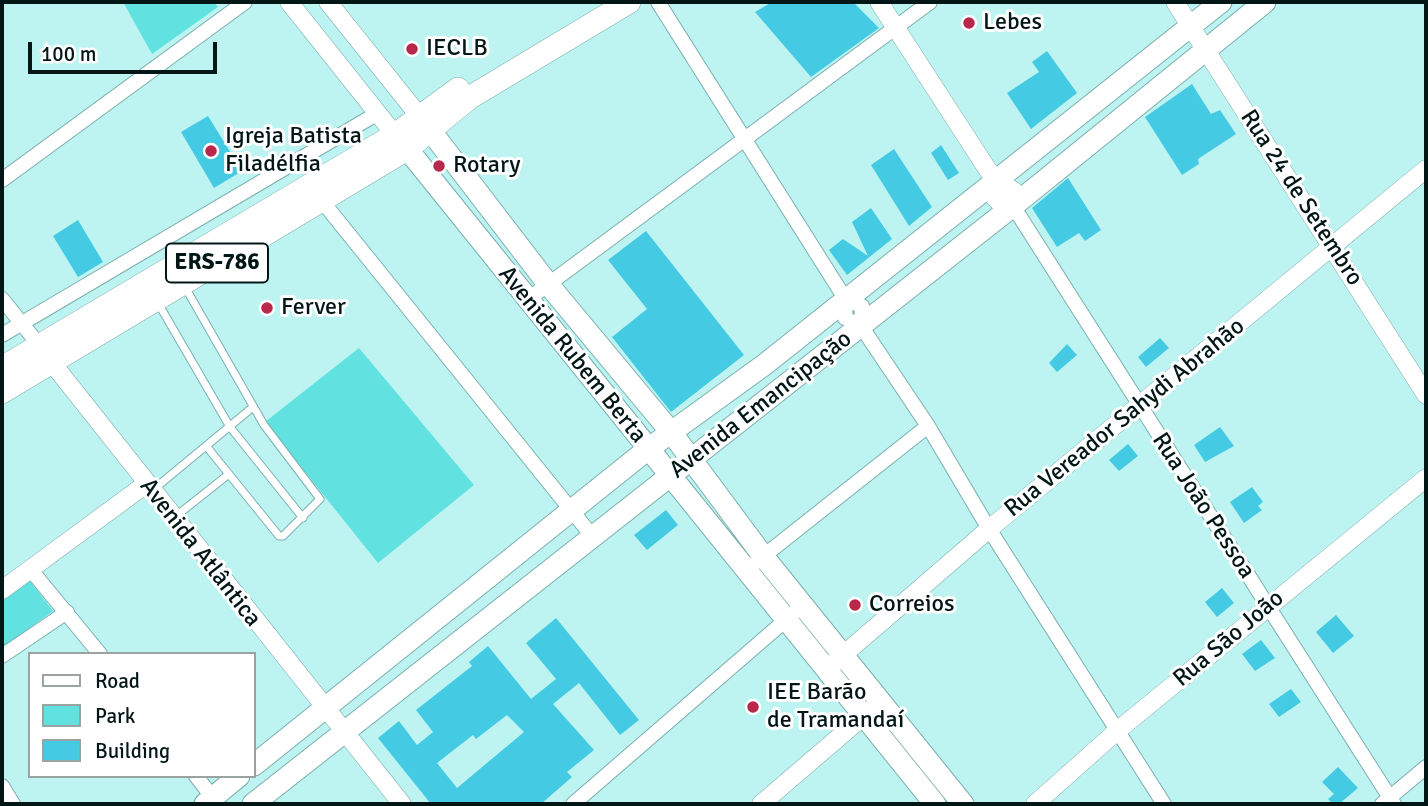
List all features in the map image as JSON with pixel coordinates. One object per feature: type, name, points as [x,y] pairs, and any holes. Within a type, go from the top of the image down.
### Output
[{"type":"main road","name":"ERS-786","points":[[426,124],[461,87],[601,2]]},
{"type":"main road","name":"ERS-786","points":[[151,291],[183,284],[322,201],[426,124],[629,2]]},
{"type":"main road","name":"Avenida Emancipação","points":[[256,763],[573,512],[648,449],[846,300],[1221,2]]},
{"type":"main road","name":"Avenida Emancipação","points":[[253,804],[1013,206],[1265,2]]},
{"type":"main road","name":"Avenida Rubem Berta","points":[[426,124],[548,284],[692,459],[763,556],[827,669],[935,804]]},
{"type":"main road","name":"ERS-786","points":[[2,392],[45,354],[401,142]]},
{"type":"main road","name":"Avenida Rubem Berta","points":[[401,142],[746,570],[844,655],[957,802]]},
{"type":"main road","name":"ERS-786","points":[[2,368],[45,354]]},
{"type":"main road","points":[[212,802],[237,778]]},
{"type":"street","points":[[2,180],[245,2]]},
{"type":"street","name":"Avenida Rubem Berta","points":[[289,2],[401,142]]},
{"type":"street","name":"Avenida Rubem Berta","points":[[328,2],[426,124]]},
{"type":"street","points":[[658,2],[846,300],[845,318],[861,326],[928,426],[989,530],[1164,804]]},
{"type":"street","name":"Rua João Pessoa","points":[[879,2],[995,181],[1013,190],[1013,206],[1268,606],[1388,802]]},
{"type":"street","points":[[527,300],[930,2]]},
{"type":"street","name":"Rua 24 de Setembro","points":[[1175,2],[1426,395]]},
{"type":"street","points":[[2,335],[378,113]]},
{"type":"street","name":"Rua Vereador Sahydi Abrahão","points":[[827,669],[989,530],[1426,169]]},
{"type":"street","points":[[322,201],[593,537]]},
{"type":"street","points":[[130,260],[151,291]]},
{"type":"street","name":"Avenida Atlântica","points":[[2,299],[402,804]]},
{"type":"street","points":[[746,570],[928,426]]},
{"type":"street","name":"Rua São João","points":[[1035,804],[1117,731],[1426,478]]},
{"type":"street","points":[[2,590],[149,487]]},
{"type":"street","points":[[31,570],[98,652]]},
{"type":"street","points":[[2,656],[67,612]]},
{"type":"street","points":[[573,804],[795,612]]},
{"type":"street","points":[[761,804],[881,702]]},
{"type":"street","points":[[1388,802],[1426,767]]},
{"type":"street","points":[[197,778],[212,802]]},
{"type":"street","points":[[2,786],[13,804]]},
{"type":"lane","points":[[183,284],[253,407],[319,494],[318,503],[283,536],[279,536],[207,447]]},
{"type":"lane","points":[[151,291],[230,427],[303,518]]},
{"type":"lane","points":[[149,487],[207,447],[253,407]]},
{"type":"lane","points":[[173,518],[229,474]]},
{"type":"green space","points":[[123,2],[214,2],[218,7],[152,54]]},
{"type":"green space","points":[[359,348],[474,485],[378,563],[265,422]]},
{"type":"green space","points":[[30,581],[53,611],[2,648],[2,600]]},
{"type":"building","points":[[772,2],[853,2],[879,28],[811,77],[755,12]]},
{"type":"building","points":[[1047,51],[1077,93],[1031,129],[1007,93],[1039,72],[1032,62]]},
{"type":"building","points":[[1192,84],[1211,114],[1220,110],[1236,134],[1198,159],[1199,164],[1182,175],[1145,117]]},
{"type":"building","name":"Igreja Batista Filadélfia","points":[[208,116],[242,171],[214,188],[181,132]]},
{"type":"building","points":[[941,145],[959,173],[948,180],[931,153]]},
{"type":"building","points":[[894,149],[932,207],[909,226],[871,165]]},
{"type":"building","points":[[1068,178],[1101,230],[1085,241],[1079,233],[1057,247],[1032,208]]},
{"type":"building","points":[[871,208],[892,239],[847,275],[829,250],[843,239],[868,256],[852,222]]},
{"type":"building","points":[[78,220],[103,262],[78,277],[53,236]]},
{"type":"building","points":[[646,231],[744,355],[671,412],[612,337],[647,309],[608,260]]},
{"type":"building","points":[[1160,338],[1169,348],[1146,367],[1138,357]]},
{"type":"building","points":[[1067,344],[1077,355],[1057,372],[1049,363]]},
{"type":"building","points":[[1220,427],[1234,446],[1205,462],[1194,445]]},
{"type":"building","points":[[1128,444],[1138,456],[1119,471],[1109,460]]},
{"type":"building","points":[[1252,487],[1263,502],[1258,506],[1262,510],[1244,523],[1230,502]]},
{"type":"building","points":[[666,510],[678,525],[647,550],[634,535]]},
{"type":"building","points":[[1222,588],[1234,603],[1217,617],[1205,602]]},
{"type":"building","points":[[1336,615],[1354,636],[1333,653],[1316,632]]},
{"type":"building","points":[[556,618],[639,720],[620,735],[579,683],[553,704],[594,750],[567,772],[572,777],[541,804],[431,804],[378,738],[399,721],[417,745],[433,732],[416,710],[472,666],[469,662],[488,646],[531,699],[556,679],[526,643]],"holes":[[[507,715],[524,732],[457,788],[437,763],[473,735],[476,739]]]},
{"type":"building","points":[[1261,640],[1275,658],[1255,671],[1242,654]]},
{"type":"building","points":[[1291,689],[1301,702],[1279,717],[1269,704]]},
{"type":"building","points":[[1338,767],[1358,788],[1339,804],[1333,804],[1328,799],[1334,794],[1322,782]]},
{"type":"place","name":"Lebes","points":[[969,23]]},
{"type":"place","name":"IECLB","points":[[412,49]]},
{"type":"place","name":"Igreja Batista Filadélfia","points":[[211,151]]},
{"type":"place","name":"Rotary","points":[[439,166]]},
{"type":"place","name":"Ferver","points":[[267,308]]},
{"type":"place","name":"Correios","points":[[855,605]]},
{"type":"place","name":"IEE Barão de Tramandaí","points":[[753,707]]}]
